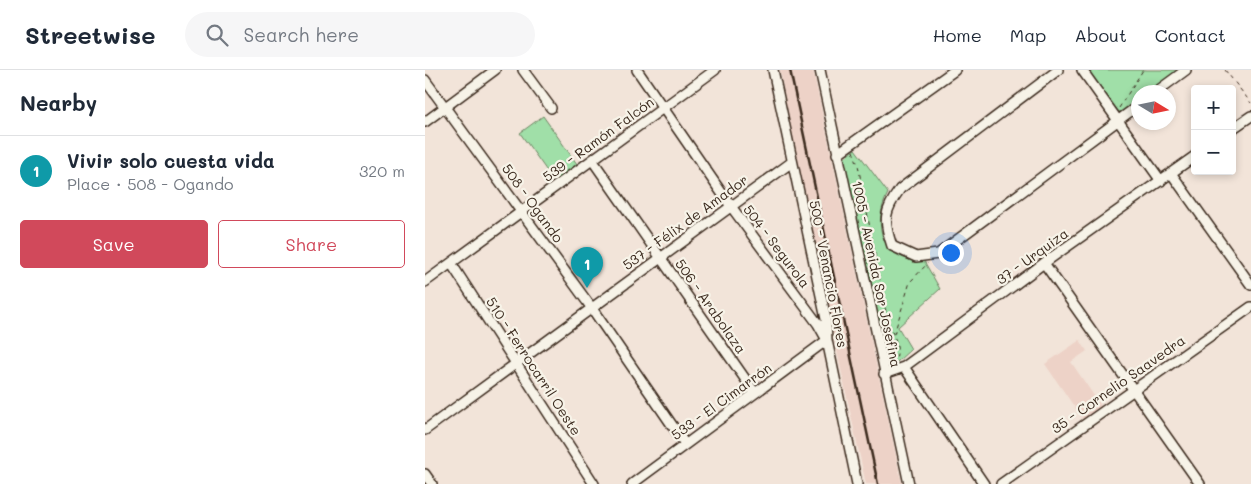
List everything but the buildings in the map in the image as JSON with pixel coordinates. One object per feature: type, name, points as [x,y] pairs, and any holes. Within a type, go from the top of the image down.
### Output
[{"type":"street","points":[[425,122],[495,70]]},
{"type":"street","points":[[523,70],[551,108]]},
{"type":"street","name":"504 - Segurola","points":[[637,70],[730,205],[818,324],[827,340]]},
{"type":"street","name":"539 - Ramón Falcón","points":[[425,282],[715,70]]},
{"type":"street","name":"500 - Venancio Flores","points":[[773,70],[826,319],[827,340],[854,482]]},
{"type":"street","name":"1005 - Avenida Sor Josefina","points":[[820,70],[837,154],[888,372],[909,484]]},
{"type":"street","points":[[1058,70],[900,189],[887,208],[885,219],[892,246],[899,251],[916,257],[938,254],[1117,118],[1131,110]]},
{"type":"street","points":[[1082,70],[1161,181]]},
{"type":"street","points":[[1166,85],[1186,70]]},
{"type":"street","points":[[837,154],[851,146],[952,71]]},
{"type":"street","name":"508 - Ogando","points":[[425,80],[591,307],[685,444]]},
{"type":"street","points":[[1236,126],[1251,116]]},
{"type":"street","name":"37 - Urquiza","points":[[888,372],[904,367],[1044,263],[1191,159]]},
{"type":"street","name":"506 - Arabolaza","points":[[593,161],[755,393]]},
{"type":"street","name":"537 - Félix de Amador","points":[[425,430],[516,361],[792,162]]},
{"type":"street","points":[[1171,173],[1251,285]]},
{"type":"street","name":"510 - Ferrocarril Oeste","points":[[451,263],[594,484]]},
{"type":"street","points":[[1044,263],[1200,484]]},
{"type":"street","name":"35 - Cornelio Saavedra","points":[[1001,484],[1251,307]]},
{"type":"street","name":"533 - El Cimarrón","points":[[632,484],[827,340]]},
{"type":"street","points":[[904,367],[984,484]]},
{"type":"street","points":[[425,474],[432,484]]},
{"type":"path","points":[[1117,118],[1143,70]]},
{"type":"path","points":[[1225,70],[1251,103]]},
{"type":"path","points":[[851,146],[858,164],[888,323],[899,352],[888,372]]},
{"type":"path","points":[[894,336],[910,282],[938,254]]},
{"type":"shaded area","points":[[780,70],[813,70],[902,484],[866,484],[800,182]]},
{"type":"shaded area","points":[[1080,340],[1087,351],[1071,362],[1103,409],[1084,421],[1045,364]]},
{"type":"green space","points":[[1086,70],[1180,70],[1160,85],[1131,85],[1131,107],[1119,112]]},
{"type":"green space","points":[[543,116],[577,164],[554,181],[520,133]]},
{"type":"green space","points":[[855,149],[888,193],[883,205],[881,218],[884,240],[890,249],[898,255],[910,260],[924,261],[940,289],[898,327],[911,349],[897,362],[886,365],[842,160]]},
{"type":"railway","points":[[790,70],[878,484]]},
{"type":"place","name":"Vivir solo cuesta vida","points":[[587,288]]}]
